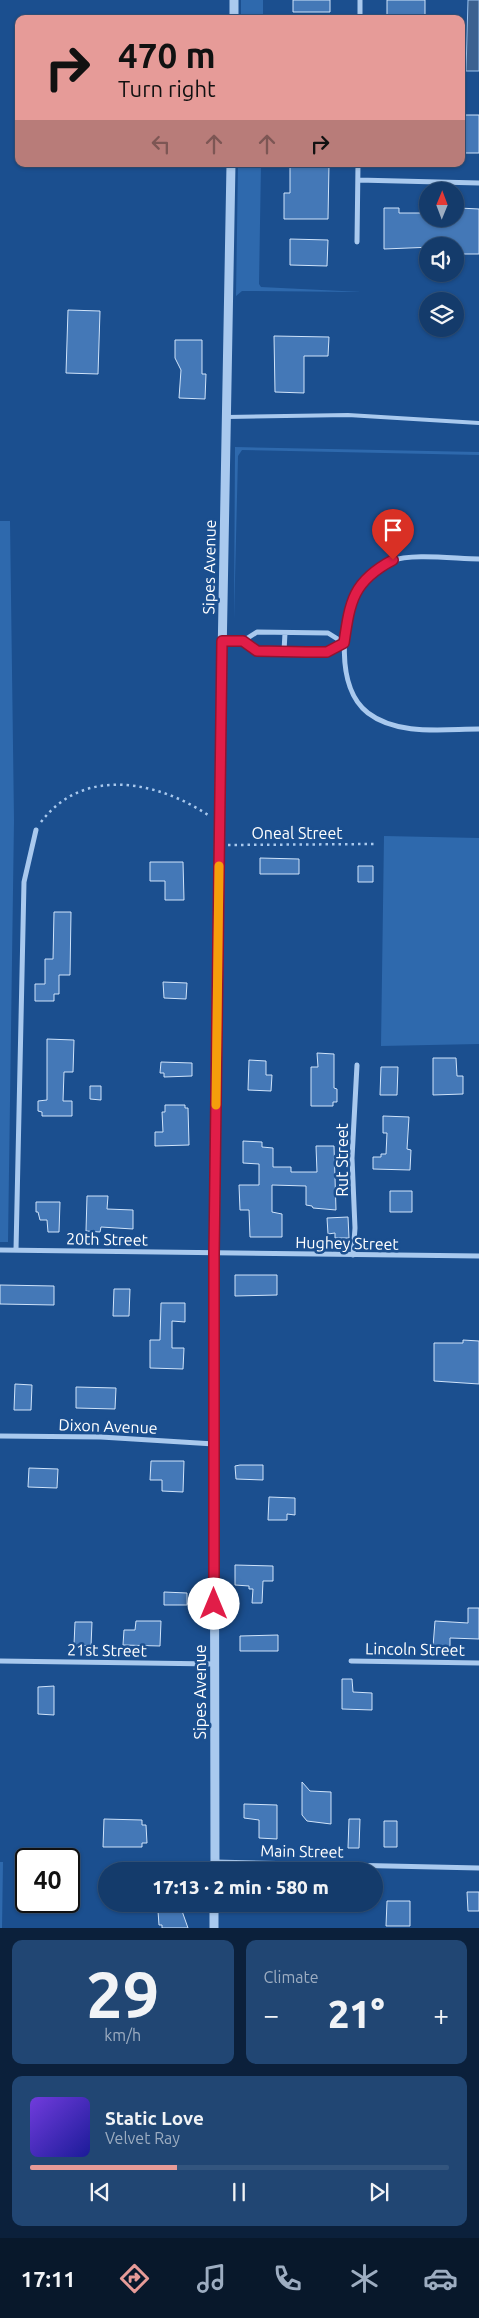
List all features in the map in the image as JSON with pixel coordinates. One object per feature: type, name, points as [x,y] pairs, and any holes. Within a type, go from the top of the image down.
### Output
[{"type":"street","points":[[234,0],[234,15]]},
{"type":"street","points":[[360,0],[360,15]]},
{"type":"street","name":"Sipes Avenue","points":[[215,1862],[214,1254],[219,823],[231,167]]},
{"type":"street","points":[[357,242],[358,167]]},
{"type":"street","points":[[358,180],[479,183]]},
{"type":"street","points":[[479,559],[410,558],[393,560],[376,569],[360,584],[349,611],[344,643],[349,685],[356,701],[369,713],[386,724],[405,728],[479,730]]},
{"type":"street","points":[[222,641],[243,641],[257,632],[284,632],[328,633],[344,643]]},
{"type":"street","points":[[284,632],[284,651]]},
{"type":"street","points":[[243,641],[257,651],[327,652],[344,643]]},
{"type":"street","points":[[16,1250],[24,882],[36,830]]},
{"type":"street","name":"Rut Street","points":[[353,1255],[355,1228],[352,1158],[356,1065]]},
{"type":"street","name":"20th Street","points":[[0,1250],[214,1254]]},
{"type":"street","name":"Hughey Street","points":[[214,1254],[479,1256]]},
{"type":"street","name":"Dixon Avenue","points":[[0,1436],[100,1437],[214,1444]]},
{"type":"street","name":"Lincoln Street","points":[[351,1660],[479,1663]]},
{"type":"street","name":"21st Street","points":[[0,1661],[215,1664]]},
{"type":"street","name":"Main Street","points":[[383,1866],[479,1868]]},
{"type":"street","points":[[214,1912],[214,1928]]},
{"type":"lane","points":[[227,417],[348,415],[479,423]]},
{"type":"path","points":[[36,830],[51,809],[70,796],[96,786],[122,784],[143,786],[168,794],[195,806],[219,823]]},
{"type":"path","name":"Oneal Street","points":[[219,845],[375,844]]},
{"type":"shaded area","points":[[241,0],[263,0],[263,15],[241,15]]},
{"type":"shaded area","points":[[468,0],[479,0],[479,71],[466,71]]},
{"type":"shaded area","points":[[238,167],[261,167],[259,284],[261,287],[362,292],[242,291],[236,296]]},
{"type":"shaded area","points":[[235,447],[479,452],[479,455],[242,450],[238,456],[234,621]]},
{"type":"shaded area","points":[[0,521],[10,521],[14,820],[8,1242],[0,1242]]},
{"type":"shaded area","points":[[384,836],[479,838],[479,1044],[381,1046]]},
{"type":"shaded area","points":[[0,1862],[3,1862],[2,1928],[0,1928]]},
{"type":"building","points":[[293,0],[330,0],[330,12],[293,12]]},
{"type":"building","points":[[387,0],[425,0],[425,15],[387,15]]},
{"type":"building","points":[[465,115],[479,115],[479,153],[465,153]]},
{"type":"building","points":[[290,167],[329,167],[328,219],[284,219],[284,193],[290,193]]},
{"type":"building","points":[[384,208],[399,208],[399,213],[419,213],[419,228],[464,228],[464,208],[479,209],[479,254],[464,254],[464,237],[419,237],[419,248],[384,249]]},
{"type":"building","points":[[290,239],[328,240],[327,266],[290,265]]},
{"type":"building","points":[[68,310],[100,311],[98,374],[66,373]]},
{"type":"building","points":[[274,336],[329,337],[328,356],[304,356],[304,393],[275,392]]},
{"type":"building","points":[[175,340],[202,340],[202,374],[206,374],[205,399],[179,398],[181,370],[175,358]]},
{"type":"building","points":[[260,858],[299,859],[299,874],[260,874]]},
{"type":"building","points":[[150,862],[183,862],[184,900],[165,900],[165,881],[150,881]]},
{"type":"building","points":[[358,866],[373,866],[373,882],[358,882]]},
{"type":"building","points":[[54,912],[71,912],[70,975],[59,975],[59,994],[54,994],[54,1001],[35,1001],[35,984],[45,984],[45,959],[53,959]]},
{"type":"building","points":[[163,982],[187,983],[186,999],[164,998]]},
{"type":"building","points":[[47,1039],[74,1040],[73,1072],[64,1072],[63,1101],[72,1101],[72,1116],[42,1116],[42,1112],[38,1111],[38,1101],[47,1100]]},
{"type":"building","points":[[317,1053],[334,1054],[334,1088],[337,1089],[337,1102],[333,1102],[333,1106],[311,1106],[311,1067],[318,1067]]},
{"type":"building","points":[[433,1058],[456,1058],[457,1076],[463,1076],[463,1094],[433,1095]]},
{"type":"building","points":[[249,1060],[266,1061],[266,1075],[272,1075],[271,1091],[248,1090]]},
{"type":"building","points":[[161,1062],[192,1063],[192,1076],[164,1077],[164,1073],[160,1073]]},
{"type":"building","points":[[381,1067],[398,1067],[397,1095],[380,1095]]},
{"type":"building","points":[[90,1086],[101,1086],[101,1100],[90,1099]]},
{"type":"building","points":[[165,1105],[185,1105],[185,1108],[188,1108],[189,1145],[155,1146],[155,1132],[163,1132],[162,1112],[165,1112]]},
{"type":"building","points":[[383,1116],[409,1117],[407,1149],[411,1150],[410,1170],[373,1169],[373,1157],[381,1157],[381,1154],[386,1154],[387,1133],[383,1133]]},
{"type":"building","points":[[243,1141],[262,1142],[262,1147],[273,1148],[273,1167],[291,1167],[291,1172],[317,1172],[316,1146],[334,1146],[336,1210],[313,1208],[306,1205],[306,1186],[272,1185],[272,1212],[282,1214],[282,1237],[250,1237],[249,1210],[240,1210],[239,1185],[259,1185],[259,1164],[243,1163]]},
{"type":"building","points":[[390,1191],[412,1191],[412,1212],[390,1212]]},
{"type":"building","points":[[87,1196],[108,1196],[107,1209],[133,1210],[133,1229],[101,1227],[100,1232],[86,1231]]},
{"type":"building","points":[[36,1202],[60,1202],[59,1232],[48,1232],[47,1220],[40,1220],[38,1212],[36,1212]]},
{"type":"building","points":[[348,1217],[349,1238],[335,1238],[335,1233],[328,1234],[327,1218]]},
{"type":"building","points":[[235,1275],[277,1275],[277,1295],[235,1296]]},
{"type":"building","points":[[0,1285],[54,1286],[54,1305],[0,1304]]},
{"type":"building","points":[[114,1289],[130,1289],[129,1316],[113,1316]]},
{"type":"building","points":[[161,1303],[185,1303],[185,1322],[172,1321],[172,1348],[184,1348],[183,1369],[150,1368],[150,1340],[160,1340]]},
{"type":"building","points":[[463,1340],[479,1341],[479,1384],[434,1381],[434,1343],[463,1343]]},
{"type":"building","points":[[15,1384],[32,1385],[31,1410],[14,1410]]},
{"type":"building","points":[[76,1387],[116,1388],[115,1409],[76,1408]]},
{"type":"building","points":[[151,1461],[184,1461],[183,1492],[162,1491],[162,1480],[150,1480]]},
{"type":"building","points":[[263,1465],[263,1480],[236,1479],[235,1466]]},
{"type":"building","points":[[29,1468],[58,1469],[57,1488],[28,1487]]},
{"type":"building","points":[[269,1497],[295,1498],[295,1515],[287,1514],[287,1520],[268,1520]]},
{"type":"building","points":[[235,1565],[273,1566],[273,1581],[263,1581],[262,1603],[252,1603],[253,1589],[249,1589],[249,1586],[235,1585]]},
{"type":"building","points":[[164,1592],[187,1593],[187,1605],[164,1605]]},
{"type":"building","points":[[468,1608],[479,1608],[479,1639],[450,1638],[450,1648],[433,1647],[435,1621],[468,1623]]},
{"type":"building","points":[[136,1621],[161,1621],[160,1646],[123,1645],[124,1630],[135,1630]]},
{"type":"building","points":[[75,1622],[92,1622],[91,1646],[74,1645]]},
{"type":"building","points":[[278,1635],[278,1651],[240,1651],[240,1636]]},
{"type":"building","points":[[342,1679],[352,1679],[353,1692],[372,1693],[372,1710],[342,1709]]},
{"type":"building","points":[[54,1686],[54,1715],[38,1714],[38,1687]]},
{"type":"building","points":[[302,1782],[310,1791],[331,1792],[331,1824],[307,1821],[302,1815]]},
{"type":"building","points":[[244,1804],[277,1805],[277,1839],[259,1838],[259,1820],[244,1818]]},
{"type":"building","points":[[104,1819],[142,1820],[142,1825],[146,1825],[147,1843],[142,1843],[142,1847],[103,1847]]},
{"type":"building","points":[[349,1819],[360,1819],[359,1848],[348,1848]]},
{"type":"building","points":[[384,1821],[397,1821],[397,1847],[384,1847]]},
{"type":"building","points":[[467,1892],[479,1892],[479,1911],[468,1911]]},
{"type":"building","points":[[387,1901],[410,1901],[410,1926],[386,1926]]},
{"type":"building","points":[[158,1912],[182,1912],[188,1928],[162,1928],[162,1925],[159,1925]]},
{"type":"slow traffic","points":[[216,1105],[219,866]]},
{"type":"route","points":[[214,1604],[214,1254],[222,641],[243,641],[257,651],[327,652],[344,643],[349,611],[360,584],[376,569],[393,560]]}]
